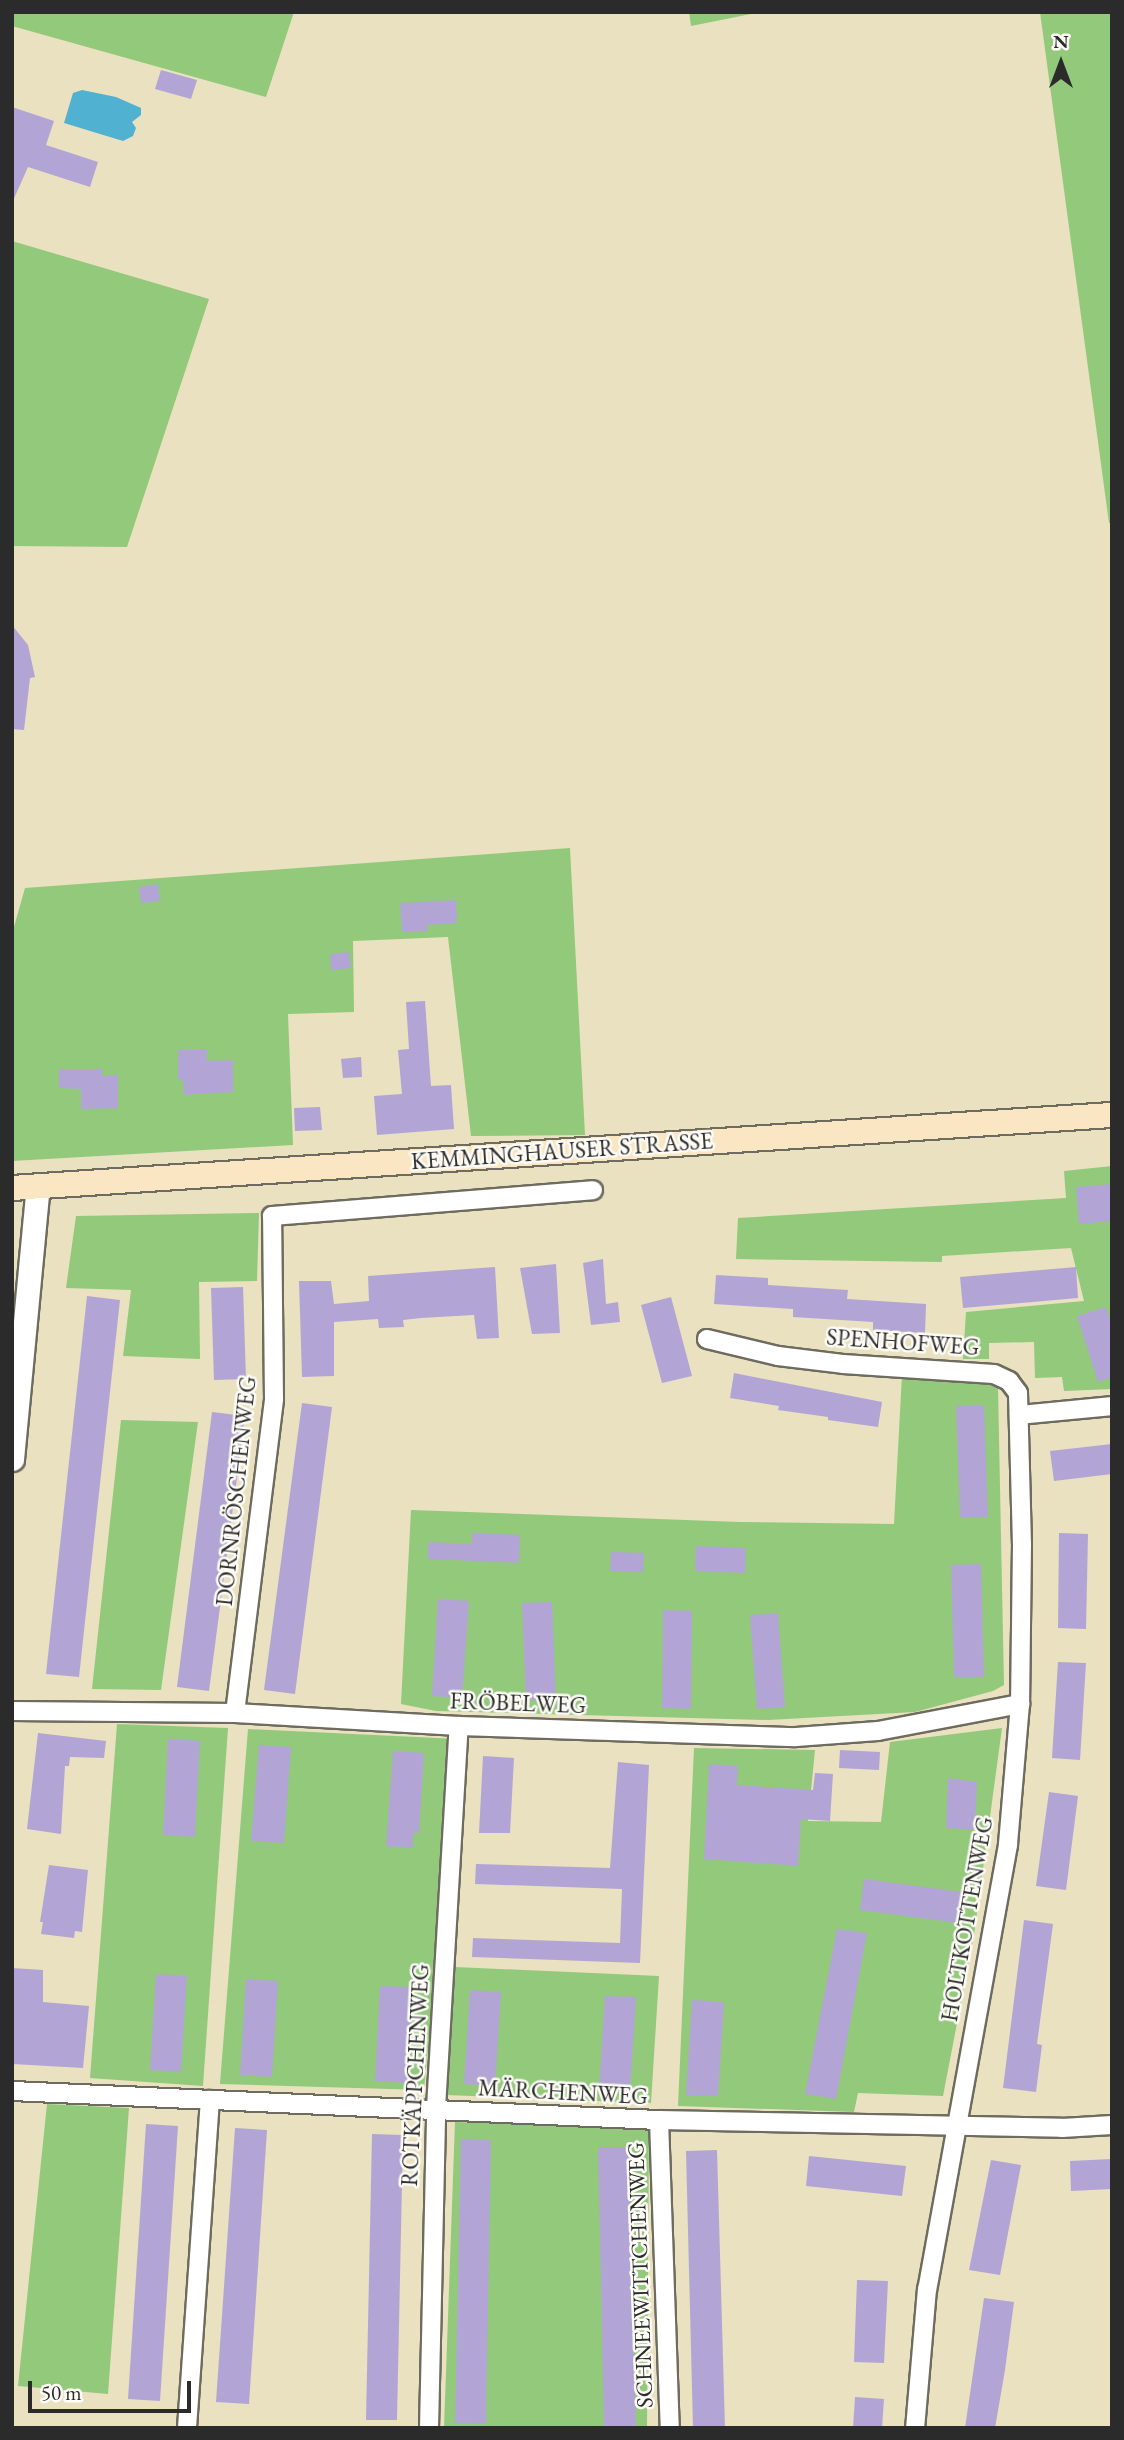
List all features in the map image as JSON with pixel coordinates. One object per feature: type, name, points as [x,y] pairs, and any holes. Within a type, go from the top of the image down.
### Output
[{"type":"main road","name":"KEMMINGHAUSER STRASSE","points":[[12,1188],[1112,1115]]},
{"type":"street","points":[[12,1459],[38,1186]]},
{"type":"street","name":"DORNRÖSCHENWEG","points":[[235,1713],[274,1399],[272,1216],[593,1190]]},
{"type":"street","name":"SPENHOFWEG","points":[[707,1339],[778,1356],[843,1364],[994,1374],[1009,1381],[1018,1393],[1019,1415]]},
{"type":"street","points":[[1019,1415],[1112,1406]]},
{"type":"street","name":"HOLTKOTTENWEG","points":[[915,2428],[927,2288],[955,2123],[1008,1845],[1020,1704],[1019,1415]]},
{"type":"street","name":"FRÖBELWEG","points":[[12,1711],[235,1713],[459,1726],[796,1737],[877,1731],[1020,1704]]},
{"type":"street","name":"ROTKÄPPCHENWEG","points":[[429,2428],[436,2108],[459,1726]]},
{"type":"street","name":"MÄRCHENWEG","points":[[12,2091],[659,2120],[955,2123],[1048,2127],[1112,2125]]},
{"type":"street","points":[[187,2428],[210,2100]]},
{"type":"street","name":"SCHNEEWITTCHENWEG","points":[[659,2120],[670,2428]]},
{"type":"green space","points":[[12,12],[294,12],[266,97],[12,26]]},
{"type":"green space","points":[[689,12],[761,12],[691,26]]},
{"type":"green space","points":[[1040,12],[1112,12],[1112,523],[1109,523]]},
{"type":"green space","points":[[12,241],[209,299],[127,547],[12,546]]},
{"type":"green space","points":[[570,848],[585,1135],[471,1136],[448,937],[353,941],[354,1012],[288,1014],[293,1145],[12,1161],[12,934],[25,888]]},
{"type":"green space","points":[[1112,1166],[1112,1389],[1064,1391],[1062,1377],[1035,1378],[1034,1342],[989,1343],[989,1359],[963,1359],[966,1312],[1084,1301],[1071,1248],[942,1256],[942,1262],[736,1259],[738,1218],[1066,1198],[1064,1171]]},
{"type":"green space","points":[[259,1213],[257,1281],[199,1282],[200,1359],[123,1356],[131,1290],[66,1288],[76,1216]]},
{"type":"green space","points":[[902,1375],[977,1380],[998,1388],[1004,1685],[993,1691],[915,1712],[768,1720],[436,1711],[401,1704],[411,1510],[740,1522],[894,1524]]},
{"type":"green space","points":[[121,1420],[198,1422],[161,1690],[92,1689]]},
{"type":"green space","points":[[117,1724],[228,1728],[203,2086],[90,2078]]},
{"type":"green space","points":[[1002,1728],[974,1935],[943,2096],[858,2093],[854,2112],[678,2106],[694,1748],[815,1750],[808,1821],[881,1822],[890,1742]]},
{"type":"green space","points":[[248,1729],[458,1739],[424,2090],[220,2084]]},
{"type":"green space","points":[[455,1967],[659,1976],[651,2103],[446,2095]]},
{"type":"green space","points":[[47,2104],[129,2108],[108,2394],[18,2386]]},
{"type":"green space","points":[[455,2122],[649,2128],[647,2428],[444,2428]]},
{"type":"water","points":[[82,90],[116,97],[141,108],[141,115],[132,122],[136,128],[133,136],[123,141],[64,123],[73,93]]},
{"type":"building","points":[[161,70],[197,80],[191,99],[155,89]]},
{"type":"building","points":[[12,107],[54,121],[46,145],[98,162],[90,187],[28,167],[12,203]]},
{"type":"building","points":[[12,625],[28,645],[35,677],[30,678],[24,730],[12,729]]},
{"type":"building","points":[[158,884],[160,901],[141,903],[139,887]]},
{"type":"building","points":[[456,900],[457,923],[427,925],[428,931],[402,932],[400,903]]},
{"type":"building","points":[[349,952],[351,968],[331,970],[330,954]]},
{"type":"building","points":[[425,1001],[431,1086],[451,1085],[454,1129],[377,1135],[374,1096],[402,1094],[398,1050],[409,1049],[406,1002]]},
{"type":"building","points":[[207,1049],[207,1061],[233,1060],[233,1092],[184,1095],[183,1080],[178,1080],[178,1050]]},
{"type":"building","points":[[361,1057],[362,1077],[343,1078],[341,1059]]},
{"type":"building","points":[[59,1069],[102,1069],[102,1076],[118,1075],[118,1108],[81,1109],[81,1089],[59,1088]]},
{"type":"building","points":[[320,1107],[322,1130],[295,1131],[294,1108]]},
{"type":"building","points":[[1112,1184],[1112,1221],[1079,1224],[1076,1187]]},
{"type":"building","points":[[603,1259],[606,1304],[618,1302],[620,1322],[591,1325],[583,1263]]},
{"type":"building","points":[[556,1264],[560,1333],[532,1334],[520,1268]]},
{"type":"building","points":[[495,1267],[499,1338],[477,1339],[474,1315],[403,1320],[404,1327],[379,1328],[378,1319],[334,1322],[334,1376],[302,1377],[299,1281],[331,1281],[334,1304],[369,1301],[368,1276]]},
{"type":"building","points":[[1076,1267],[1078,1298],[963,1308],[960,1277]]},
{"type":"building","points":[[716,1275],[768,1278],[768,1285],[848,1290],[847,1299],[926,1304],[925,1333],[873,1330],[873,1322],[793,1317],[793,1309],[714,1304]]},
{"type":"building","points":[[243,1287],[246,1379],[214,1380],[211,1288]]},
{"type":"building","points":[[87,1296],[120,1300],[79,1677],[46,1674]]},
{"type":"building","points":[[671,1297],[692,1376],[662,1383],[641,1305]]},
{"type":"building","points":[[1106,1307],[1112,1325],[1112,1377],[1098,1382],[1077,1316]]},
{"type":"building","points":[[734,1373],[882,1402],[878,1427],[828,1420],[828,1417],[778,1410],[779,1406],[730,1398]]},
{"type":"building","points":[[302,1403],[332,1407],[295,1694],[264,1690]]},
{"type":"building","points":[[984,1405],[988,1517],[960,1518],[956,1406]]},
{"type":"building","points":[[212,1412],[245,1416],[209,1691],[177,1687]]},
{"type":"building","points":[[1112,1444],[1112,1474],[1054,1481],[1050,1451]]},
{"type":"building","points":[[472,1533],[520,1535],[519,1563],[428,1559],[428,1542],[472,1544]]},
{"type":"building","points":[[1059,1533],[1088,1534],[1086,1629],[1058,1628]]},
{"type":"building","points":[[696,1546],[746,1548],[745,1573],[695,1571]]},
{"type":"building","points":[[611,1552],[644,1553],[643,1572],[610,1571]]},
{"type":"building","points":[[981,1564],[984,1677],[954,1677],[951,1565]]},
{"type":"building","points":[[438,1599],[469,1601],[462,1698],[432,1696]]},
{"type":"building","points":[[552,1602],[556,1699],[526,1701],[522,1603]]},
{"type":"building","points":[[663,1610],[692,1611],[691,1709],[662,1708]]},
{"type":"building","points":[[778,1613],[785,1707],[757,1709],[750,1615]]},
{"type":"building","points":[[1058,1662],[1086,1663],[1080,1760],[1052,1758]]},
{"type":"building","points":[[38,1733],[106,1741],[104,1758],[70,1757],[69,1766],[65,1766],[61,1834],[27,1829]]},
{"type":"building","points":[[168,1739],[200,1741],[195,1837],[163,1835]]},
{"type":"building","points":[[259,1745],[291,1747],[284,1843],[251,1841]]},
{"type":"building","points":[[840,1750],[880,1752],[879,1770],[839,1768]]},
{"type":"building","points":[[393,1751],[424,1753],[419,1833],[413,1833],[413,1848],[386,1846]]},
{"type":"building","points":[[483,1756],[514,1758],[510,1833],[479,1833]]},
{"type":"building","points":[[618,1762],[649,1765],[640,1963],[472,1957],[473,1938],[620,1943],[622,1889],[475,1884],[476,1864],[610,1868]]},
{"type":"building","points":[[709,1764],[738,1766],[737,1785],[813,1790],[815,1773],[833,1774],[830,1821],[801,1819],[798,1866],[704,1859]]},
{"type":"building","points":[[948,1778],[977,1782],[975,1830],[946,1828]]},
{"type":"building","points":[[1049,1792],[1078,1796],[1066,1890],[1036,1886]]},
{"type":"building","points":[[49,1865],[88,1870],[82,1932],[75,1931],[74,1938],[41,1934],[43,1922],[40,1922]]},
{"type":"building","points":[[864,1879],[962,1892],[958,1923],[860,1910]]},
{"type":"building","points":[[1024,1920],[1053,1924],[1037,2044],[1042,2045],[1036,2092],[1003,2088]]},
{"type":"building","points":[[837,1929],[867,1933],[836,2099],[805,2094]]},
{"type":"building","points":[[12,1968],[43,1970],[43,2002],[89,2006],[83,2068],[12,2064]]},
{"type":"building","points":[[156,1974],[187,1976],[181,2072],[150,2070]]},
{"type":"building","points":[[246,1979],[278,1981],[272,2077],[240,2075]]},
{"type":"building","points":[[380,1986],[413,1987],[407,2083],[375,2081]]},
{"type":"building","points":[[470,1990],[501,1992],[495,2086],[464,2084]]},
{"type":"building","points":[[605,1996],[636,1997],[630,2092],[599,2090]]},
{"type":"building","points":[[692,2000],[724,2002],[718,2096],[686,2095]]},
{"type":"building","points":[[146,2124],[178,2126],[160,2401],[128,2399]]},
{"type":"building","points":[[235,2128],[267,2130],[249,2404],[216,2402]]},
{"type":"building","points":[[372,2134],[403,2135],[397,2420],[366,2420]]},
{"type":"building","points":[[461,2139],[491,2140],[486,2424],[455,2423]]},
{"type":"building","points":[[598,2147],[629,2147],[636,2428],[604,2428]]},
{"type":"building","points":[[717,2150],[725,2428],[693,2428],[686,2151]]},
{"type":"building","points":[[809,2156],[906,2166],[902,2196],[806,2186]]},
{"type":"building","points":[[1112,2159],[1112,2189],[1071,2191],[1070,2161]]},
{"type":"building","points":[[991,2160],[1021,2165],[1000,2275],[969,2270]]},
{"type":"building","points":[[857,2280],[888,2281],[884,2363],[854,2362]]},
{"type":"building","points":[[984,2298],[1014,2302],[1005,2370],[995,2428],[965,2428]]},
{"type":"building","points":[[855,2397],[884,2399],[882,2428],[853,2428]]}]
